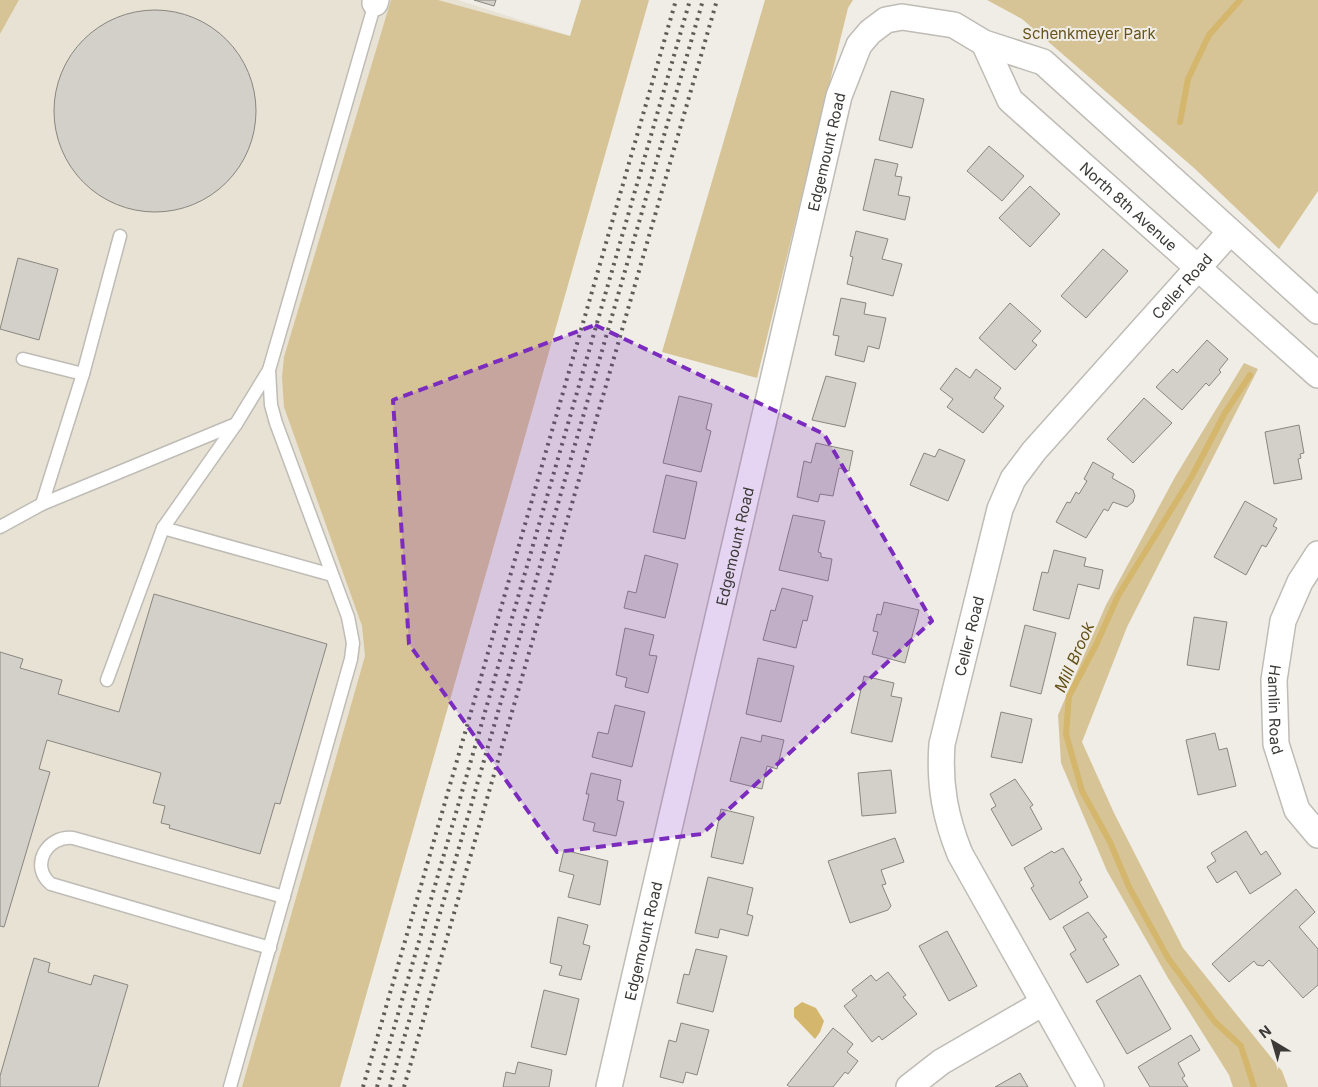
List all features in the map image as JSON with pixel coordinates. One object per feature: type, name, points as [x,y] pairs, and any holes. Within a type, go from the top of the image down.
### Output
[{"type":"street","name":"Edgemount Road","points":[[608,1087],[839,96],[859,45],[870,32],[886,20],[902,17],[921,18],[954,25],[984,43]]},
{"type":"street","points":[[984,43],[1043,62],[1318,311]]},
{"type":"street","name":"North 8th Avenue","points":[[984,43],[1010,100],[1318,375]]},
{"type":"street","name":"Celler Road","points":[[1091,1087],[960,854],[949,825],[942,797],[940,770],[942,744],[1000,509],[1013,479],[1034,451],[1230,232]]},
{"type":"street","name":"Hamlin Road","points":[[1318,554],[1300,582],[1283,621],[1274,680],[1276,744],[1297,810],[1318,835]]},
{"type":"street","points":[[909,1087],[941,1062],[1043,1003]]},
{"type":"lane","points":[[107,680],[163,528],[236,424],[269,370],[375,1]]},
{"type":"lane","points":[[42,504],[82,374],[120,236]]},
{"type":"lane","points":[[23,359],[82,374]]},
{"type":"lane","points":[[230,1087],[351,659],[353,643],[351,631],[332,575],[276,423],[271,405],[269,370]]},
{"type":"lane","points":[[0,527],[42,504],[236,424]]},
{"type":"lane","points":[[163,528],[332,575]]},
{"type":"lane","points":[[270,948],[51,884],[44,878],[41,870],[41,861],[44,851],[55,840],[65,837],[73,838],[284,897]]},
{"type":"highlighted area","points":[[595,325],[824,434],[932,621],[702,834],[557,852],[409,644],[393,400]]},
{"type":"shaded area","points":[[19,0],[458,0],[570,36],[258,1087],[0,1087],[0,34]]},
{"type":"shaded area","points":[[802,1002],[816,1008],[824,1021],[815,1039],[794,1017],[794,1008]]},
{"type":"green space","points":[[0,0],[19,0],[0,34]]},
{"type":"green space","points":[[391,0],[438,0],[570,36],[581,0],[649,0],[340,1087],[242,1087],[365,656],[362,626],[284,407],[282,377],[284,357]]},
{"type":"green space","points":[[765,0],[853,0],[848,8],[757,378],[662,352]]},
{"type":"green space","name":"Schenkmeyer Park","points":[[987,0],[1318,0],[1318,191],[1279,249],[1194,168],[1022,19]]},
{"type":"green space","points":[[1244,363],[1258,369],[1127,627],[1082,742],[1114,813],[1183,948],[1282,1071],[1288,1087],[1233,1087],[1229,1075],[1168,978],[1107,871],[1061,763],[1058,715],[1106,605],[1175,477]]},
{"type":"building","points":[[474,0],[496,0],[494,6]]},
{"type":"building","points":[[145,10],[165,10],[184,14],[203,22],[219,33],[233,47],[244,63],[252,82],[256,111],[252,140],[244,159],[233,175],[219,189],[203,200],[184,208],[165,212],[145,212],[126,208],[107,200],[91,189],[77,175],[66,159],[58,140],[54,121],[54,101],[58,82],[66,63],[77,47],[91,33],[107,22],[126,14]]},
{"type":"building","points":[[891,91],[924,99],[912,148],[879,140]]},
{"type":"building","points":[[989,146],[1024,176],[1002,201],[967,171]]},
{"type":"building","points":[[875,159],[898,164],[895,176],[902,177],[898,195],[910,197],[905,220],[863,210]]},
{"type":"building","points":[[1030,186],[1060,214],[1030,247],[999,218]]},
{"type":"building","points":[[856,231],[888,239],[882,259],[902,264],[893,296],[847,284],[853,257],[850,256]]},
{"type":"building","points":[[1103,249],[1128,271],[1086,318],[1061,296]]},
{"type":"building","points":[[18,258],[58,269],[39,340],[0,329]]},
{"type":"building","points":[[841,298],[866,303],[864,314],[886,318],[879,349],[868,346],[864,362],[835,355],[839,336],[833,335]]},
{"type":"building","points":[[1010,303],[1041,331],[1032,341],[1037,345],[1015,370],[979,338]]},
{"type":"building","points":[[1207,340],[1228,359],[1219,370],[1221,372],[1209,386],[1206,383],[1182,410],[1156,387],[1173,369],[1177,373]]},
{"type":"building","points":[[956,368],[970,378],[976,369],[1001,388],[994,398],[1004,406],[983,433],[947,407],[953,399],[940,389]]},
{"type":"building","points":[[826,376],[856,383],[845,427],[812,420]]},
{"type":"building","points":[[679,396],[712,404],[706,429],[711,431],[701,472],[663,463]]},
{"type":"building","points":[[1144,398],[1172,423],[1133,463],[1107,439]]},
{"type":"building","points":[[1299,425],[1304,453],[1300,454],[1301,458],[1298,459],[1302,479],[1274,484],[1265,432]]},
{"type":"building","points":[[816,443],[853,451],[849,471],[839,468],[833,496],[820,494],[818,502],[797,497],[804,461],[811,463]]},
{"type":"building","points":[[939,449],[965,460],[948,501],[910,485],[924,453],[935,457]]},
{"type":"building","points":[[1093,462],[1114,474],[1112,478],[1133,490],[1135,496],[1133,502],[1127,507],[1113,502],[1108,511],[1104,509],[1086,538],[1056,522],[1067,502],[1070,503],[1076,492],[1079,494],[1087,481],[1084,479]]},
{"type":"building","points":[[666,475],[697,482],[685,539],[653,532]]},
{"type":"building","points":[[1245,501],[1277,519],[1273,526],[1277,528],[1266,547],[1262,545],[1246,575],[1214,557]]},
{"type":"building","points":[[793,515],[825,521],[818,552],[821,553],[821,557],[832,559],[828,581],[779,570]]},
{"type":"building","points":[[1054,550],[1086,558],[1084,566],[1103,570],[1099,589],[1078,584],[1069,619],[1033,610],[1042,572],[1048,573]]},
{"type":"building","points":[[645,555],[678,564],[665,618],[624,608],[628,591],[636,593]]},
{"type":"building","points":[[782,588],[813,596],[807,621],[803,620],[796,648],[763,640],[771,610],[775,611]]},
{"type":"building","points":[[154,594],[327,644],[280,804],[275,803],[260,854],[169,828],[170,825],[161,823],[165,806],[153,803],[161,773],[47,740],[39,769],[50,772],[4,927],[0,926],[0,652],[23,659],[20,668],[62,680],[58,694],[119,712]]},
{"type":"building","points":[[884,602],[919,610],[905,663],[872,654],[878,632],[873,631],[877,614],[881,615]]},
{"type":"building","points":[[1194,617],[1227,622],[1219,670],[1187,665]]},
{"type":"building","points":[[1025,625],[1056,633],[1041,694],[1010,686]]},
{"type":"building","points":[[625,628],[654,635],[649,655],[657,656],[648,693],[625,687],[627,678],[616,675]]},
{"type":"building","points":[[758,658],[794,666],[781,722],[746,714]]},
{"type":"building","points":[[864,676],[894,683],[891,696],[902,698],[892,742],[851,733]]},
{"type":"building","points":[[615,705],[645,712],[632,767],[592,757],[598,732],[608,734]]},
{"type":"building","points":[[1001,712],[1032,719],[1022,763],[991,757]]},
{"type":"building","points":[[1215,733],[1219,750],[1227,748],[1236,786],[1198,795],[1186,740]]},
{"type":"building","points":[[762,735],[784,740],[777,769],[767,766],[762,789],[730,781],[741,737],[761,742]]},
{"type":"building","points":[[891,770],[896,813],[862,816],[858,773]]},
{"type":"building","points":[[591,773],[621,780],[617,800],[624,802],[616,836],[593,831],[595,823],[583,820],[589,794],[586,794]]},
{"type":"building","points":[[1015,779],[1033,805],[1030,807],[1042,829],[1012,846],[991,809],[996,806],[990,794]]},
{"type":"building","points":[[721,809],[754,817],[743,864],[711,857]]},
{"type":"building","points":[[1246,831],[1261,855],[1266,851],[1281,874],[1250,894],[1236,871],[1217,883],[1207,867],[1216,861],[1211,853]]},
{"type":"building","points":[[895,838],[904,862],[881,870],[886,884],[882,885],[891,906],[888,910],[850,923],[828,861]]},
{"type":"building","points":[[1063,848],[1082,880],[1079,882],[1088,897],[1050,920],[1031,888],[1034,886],[1024,868],[1052,851],[1054,853]]},
{"type":"building","points":[[564,850],[608,861],[600,905],[568,897],[574,875],[559,871]]},
{"type":"building","points":[[708,877],[753,888],[747,914],[753,916],[748,936],[720,929],[718,938],[695,933]]},
{"type":"building","points":[[1296,889],[1315,912],[1299,927],[1318,949],[1318,985],[1303,998],[1269,960],[1263,966],[1257,965],[1254,961],[1229,982],[1212,964]]},
{"type":"building","points":[[1088,912],[1107,937],[1103,939],[1119,965],[1087,983],[1070,954],[1076,950],[1063,927]]},
{"type":"building","points":[[558,917],[588,925],[583,944],[590,946],[581,980],[559,975],[562,966],[550,963]]},
{"type":"building","points":[[947,931],[977,986],[949,1001],[919,946]]},
{"type":"building","points":[[696,949],[727,956],[713,1012],[677,1003],[684,974],[689,975]]},
{"type":"building","points":[[34,958],[50,963],[48,972],[91,985],[94,975],[128,985],[98,1087],[0,1087],[0,1076]]},
{"type":"building","points":[[888,972],[906,995],[903,997],[917,1014],[882,1040],[879,1036],[872,1042],[844,1006],[857,996],[852,990],[871,975],[876,981]]},
{"type":"building","points":[[1140,975],[1171,1029],[1127,1054],[1096,1001]]},
{"type":"building","points":[[544,990],[579,999],[566,1055],[531,1047]]},
{"type":"building","points":[[681,1023],[709,1030],[697,1075],[686,1072],[683,1083],[660,1077],[669,1040],[676,1042]]},
{"type":"building","points":[[833,1028],[853,1044],[847,1052],[858,1061],[848,1074],[845,1072],[833,1087],[790,1087],[787,1085]]},
{"type":"building","points":[[1191,1035],[1200,1050],[1178,1063],[1185,1076],[1182,1078],[1188,1087],[1150,1087],[1138,1067]]},
{"type":"building","points":[[518,1062],[552,1070],[549,1087],[503,1087],[506,1072],[515,1074]]},
{"type":"building","points":[[1020,1073],[1028,1087],[995,1087]]},
{"type":"waterway","name":"Mill Brook","points":[[1180,122],[1188,79],[1209,35],[1240,0]]},
{"type":"waterway","name":"Mill Brook","points":[[1250,375],[1225,413],[1192,476],[1118,596],[1096,645],[1069,696],[1066,734],[1082,791],[1110,842],[1129,887],[1168,958],[1215,1022],[1241,1046],[1254,1087]]},
{"type":"railway","points":[[363,1087],[676,0]]},
{"type":"railway","points":[[377,1087],[690,0]]},
{"type":"railway","points":[[390,1087],[703,0]]},
{"type":"railway","points":[[404,1087],[717,0]]}]
